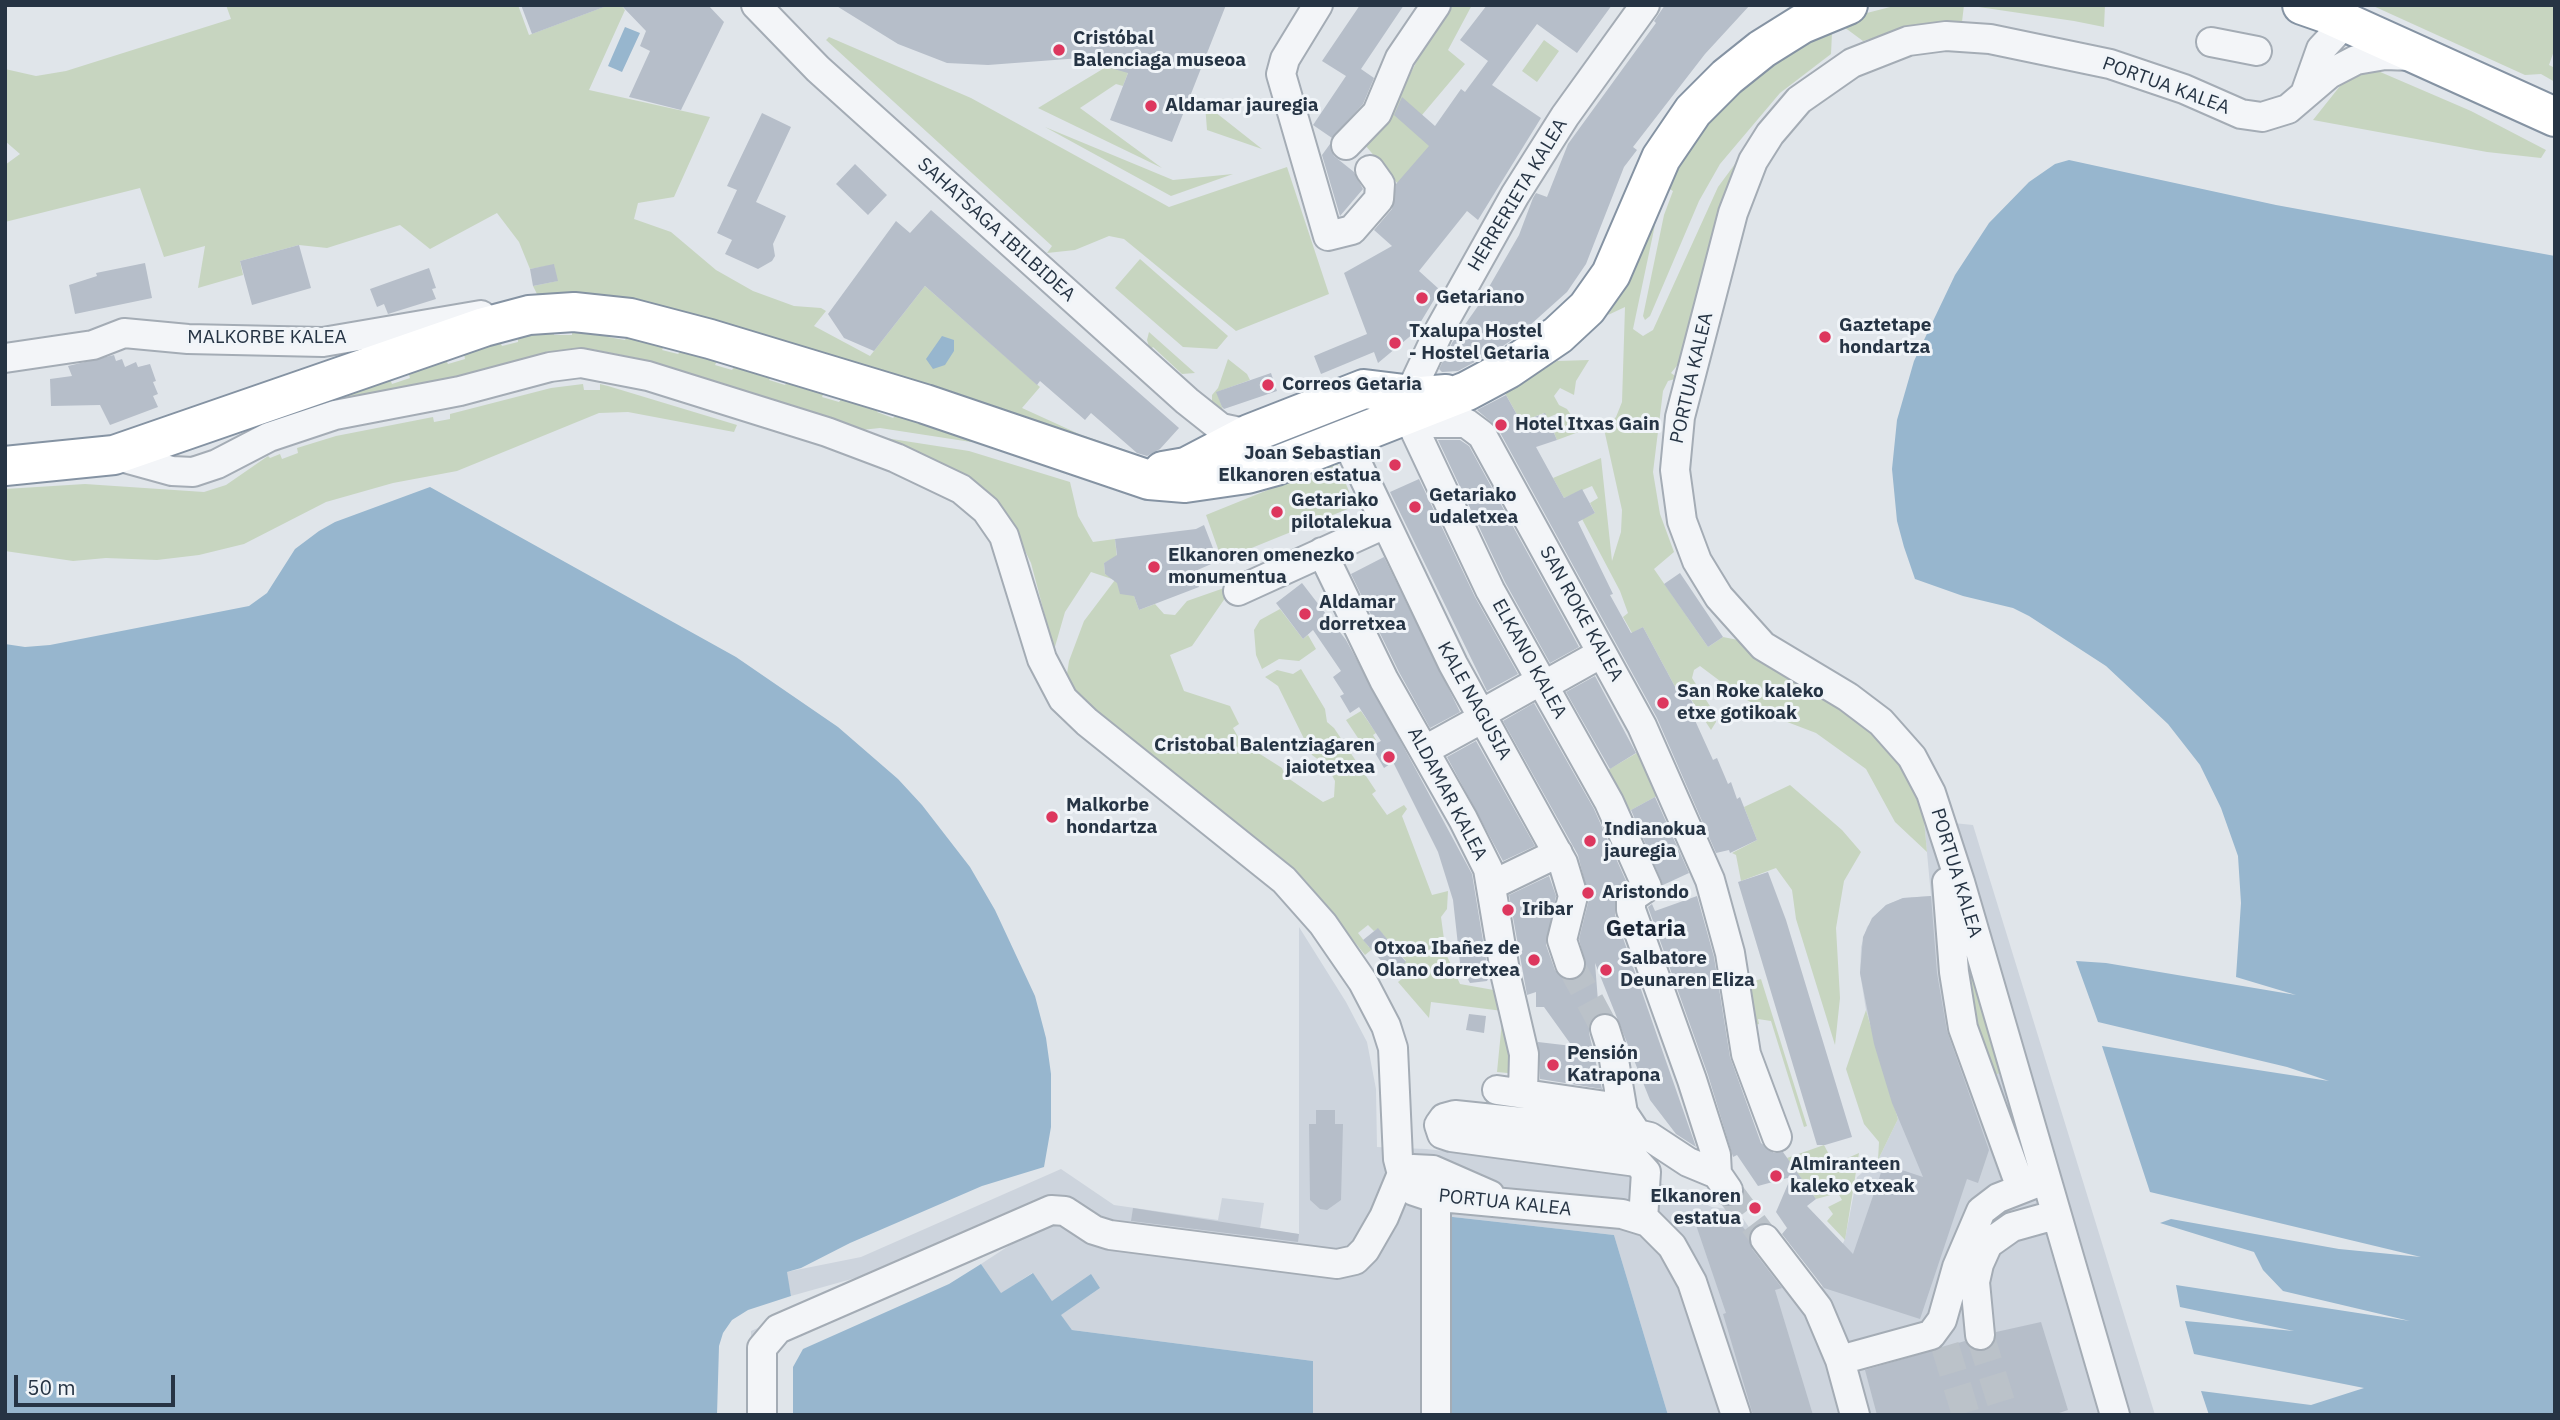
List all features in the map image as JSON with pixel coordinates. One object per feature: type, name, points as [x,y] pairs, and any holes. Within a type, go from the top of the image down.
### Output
[{"type":"highway","points":[[5,466],[114,455],[484,327],[529,315],[595,313],[669,328],[925,404],[1149,480],[1176,484],[1226,478],[1264,469],[1346,440],[1408,411],[1467,391],[1544,346],[1592,302],[1611,274],[1663,153],[1707,96],[1743,63],[1780,37],[1811,20],[1848,5]]},
{"type":"highway","points":[[2302,5],[2555,117]]},
{"type":"highway","points":[[1119,470],[1182,468],[1237,440],[1364,389],[1408,411]]},
{"type":"highway","points":[[1237,440],[1245,462],[1264,469]]},
{"type":"street","name":"SAHATSAGA IBILBIDEA","points":[[756,5],[840,89],[1187,401],[1237,440]]},
{"type":"street","points":[[1318,5],[1289,52],[1282,67],[1282,82],[1328,236],[1352,229],[1379,199],[1380,184],[1370,170]]},
{"type":"street","points":[[1289,52],[1310,127],[1318,139],[1337,145],[1377,113],[1405,49],[1436,5]]},
{"type":"street","name":"HERRERIETA KALEA","points":[[1408,411],[1440,329],[1530,170],[1645,5]]},
{"type":"street","points":[[2285,5],[2307,27],[2315,64]]},
{"type":"street","points":[[2301,99],[2310,83],[2324,44],[2348,24]]},
{"type":"street","points":[[2343,66],[2351,48],[2348,24]]},
{"type":"street","name":"PORTUA KALEA","points":[[2115,1415],[2055,1215],[2033,1184],[1943,830],[1922,773],[1900,742],[1857,703],[1783,660],[1754,638],[1712,586],[1688,542],[1682,521],[1675,470],[1680,418],[1733,213],[1753,161],[1780,121],[1816,85],[1878,51],[1925,38],[1990,38],[2079,56],[2150,77],[2246,115],[2278,114],[2343,66]]},
{"type":"street","points":[[2211,42],[2257,51]]},
{"type":"street","points":[[2343,66],[2377,55],[2419,57]]},
{"type":"street","name":"MALKORBE KALEA","points":[[5,358],[93,345],[129,333],[188,339],[323,342],[376,335],[469,316],[529,315]]},
{"type":"street","points":[[1364,389],[1389,381],[1406,369],[1440,329]]},
{"type":"street","points":[[114,455],[172,471],[193,472],[217,464],[270,437],[335,415],[460,391],[550,367],[582,363],[648,376],[861,444],[944,480],[986,510],[1009,546],[1042,659],[1063,698],[1087,722],[1275,872],[1312,910],[1363,982],[1390,1037],[1395,1059],[1401,1176],[1374,1238],[1355,1260],[1331,1264],[1107,1234],[1066,1211],[1045,1212],[774,1331],[762,1348],[762,1415]]},
{"type":"street","points":[[1182,468],[1195,453],[1199,438],[1187,401]]},
{"type":"street","name":"SAN ROKE KALEA","points":[[1408,411],[1430,423],[1461,422],[1482,435],[1642,726],[1704,863],[1730,953],[1746,1054],[1777,1137]]},
{"type":"street","name":"ELKANO KALEA","points":[[1408,411],[1486,581],[1609,802],[1647,887],[1634,894],[1630,901],[1631,910],[1692,1080],[1723,1182],[1630,1123]]},
{"type":"street","name":"KALE NAGUSIA","points":[[1346,440],[1385,524],[1482,716],[1558,853],[1573,896],[1562,940],[1570,964]]},
{"type":"street","points":[[1238,591],[1385,524]]},
{"type":"street","name":"ALDAMAR KALEA","points":[[1322,552],[1384,680],[1477,846],[1492,886],[1506,977],[1524,1054],[1510,1092],[1602,1105],[1630,1123]]},
{"type":"street","points":[[1425,750],[1482,716],[1602,653]]},
{"type":"street","points":[[1840,1360],[1927,1337],[1939,1326],[1956,1267],[1976,1220],[1990,1203],[2033,1184],[1960,1016],[1943,830]]},
{"type":"street","points":[[1492,886],[1558,853]]},
{"type":"street","points":[[1605,1030],[1630,1123],[1455,1115],[1444,1118],[1439,1127],[1441,1134],[1451,1137],[1637,1162],[1646,1172],[1643,1220]]},
{"type":"street","points":[[1401,1176],[1413,1169],[1426,1168],[1516,1205]]},
{"type":"street","name":"PORTUA KALEA","points":[[1401,1176],[1415,1191],[1436,1197],[1622,1214],[1643,1220],[1668,1241],[1692,1282],[1736,1415]]},
{"type":"street","points":[[1436,1197],[1436,1415]]},
{"type":"street","points":[[1980,1335],[1975,1282],[1988,1244],[2012,1227],[2055,1215]]},
{"type":"street","points":[[1766,1239],[1812,1298],[1840,1360],[1855,1415]]},
{"type":"street","points":[[1945,1308],[1945,1346]]},
{"type":"shaded area","points":[[1924,820],[1973,825],[2155,1415],[1668,1415],[1614,1235],[1444,1216],[1444,1415],[1313,1415],[1313,1361],[1072,1330],[1060,1315],[1100,1288],[1052,1301],[1032,1273],[1001,1294],[981,1264],[1024,1236],[782,1336],[752,1415],[751,1331],[868,1280],[866,1275],[791,1296],[786,1272],[861,1257],[1061,1169],[1114,1205],[1218,1220],[1222,1198],[1264,1203],[1260,1229],[1299,1234],[1299,927],[1346,1002],[1367,1042],[1376,1089],[1377,1147],[1426,1149],[1634,1171],[1712,1207],[1737,1210],[1760,1243],[1819,1293],[1845,1239],[1857,1177],[1878,1160],[1898,1119],[1866,1010],[1860,973],[1861,947],[1867,927],[1886,905],[1903,898],[1931,896]]},
{"type":"green space","points":[[226,5],[518,5],[529,35],[609,5],[621,5],[625,10],[589,90],[710,117],[674,197],[638,203],[634,219],[671,232],[716,270],[753,291],[794,306],[821,308],[826,311],[814,326],[870,356],[925,286],[1040,387],[1022,408],[1079,434],[1128,451],[1124,458],[538,296],[533,286],[557,281],[554,265],[530,269],[519,242],[497,213],[430,249],[400,225],[327,248],[299,245],[240,261],[243,275],[198,288],[205,246],[164,257],[140,188],[5,222],[5,165],[20,154],[5,141],[5,69],[36,76],[66,71],[231,19]]},
{"type":"green space","points":[[1453,5],[1472,5],[1448,50],[1465,64],[1422,115],[1439,154],[1397,183],[1365,145],[1386,122],[1428,39]]},
{"type":"green space","points":[[1898,5],[1964,5],[1962,22],[1902,30],[1863,41],[1844,27],[1832,33],[1831,54],[1780,93],[1720,164],[1699,201],[1650,316],[1645,320],[1643,316],[1664,215],[1673,191],[1663,185],[1683,144],[1754,70],[1859,15]]},
{"type":"green space","points":[[1965,5],[2105,5],[2104,27],[2074,21]]},
{"type":"green space","points":[[2371,5],[2555,5],[2555,48],[2549,65],[2555,68],[2555,82],[2541,74],[2525,75]]},
{"type":"green space","points":[[829,37],[971,98],[1169,207],[1287,167],[1329,294],[1236,331],[1124,239],[1109,236],[1075,250],[1047,253],[1052,246],[826,40]]},
{"type":"green space","points":[[1544,40],[1559,51],[1537,82],[1522,71]]},
{"type":"green space","points":[[1111,64],[1129,70],[1123,86],[1116,84],[1080,108],[1162,168],[1038,108]]},
{"type":"green space","points":[[2371,68],[2471,111],[2546,150],[2541,158],[2487,152],[2313,120],[2344,81]]},
{"type":"green space","points":[[1205,104],[1262,149],[1207,130]]},
{"type":"green space","points":[[1045,127],[1173,180],[1233,174],[1171,196]]},
{"type":"green space","points":[[1746,149],[1730,181],[1680,362],[1671,373],[1678,378],[1668,381],[1663,391],[1653,472],[1660,514],[1674,552],[1654,569],[1708,647],[1723,637],[1738,640],[1766,663],[1852,717],[1877,738],[1900,766],[1916,793],[1924,820],[1927,852],[1895,822],[1866,769],[1816,733],[1782,720],[1740,696],[1700,666],[1694,670],[1692,678],[1715,714],[1716,722],[1711,730],[1687,693],[1680,696],[1643,627],[1632,633],[1623,617],[1628,613],[1620,591],[1582,519],[1595,513],[1590,503],[1598,498],[1592,486],[1564,498],[1553,478],[1601,458],[1612,561],[1621,532],[1622,510],[1604,429],[1616,417],[1622,402],[1625,307],[1608,315],[1632,277],[1656,220],[1633,329],[1643,336],[1653,330],[1718,187]]},
{"type":"green space","points":[[1140,259],[1228,336],[1217,349],[1183,347],[1115,288]]},
{"type":"green space","points":[[572,330],[609,333],[608,337],[625,340],[627,336],[664,346],[662,350],[678,354],[681,351],[717,361],[715,365],[732,370],[735,366],[771,377],[769,380],[785,385],[787,382],[824,392],[822,397],[839,402],[842,398],[879,409],[877,412],[893,418],[897,414],[974,438],[971,442],[880,428],[861,430],[646,360],[591,349],[557,351],[495,370],[387,390],[291,414],[390,379],[392,384],[410,378],[408,372],[446,360],[448,364],[465,359],[464,354],[500,342],[502,346],[518,342],[518,337],[554,332],[554,335],[572,335]]},
{"type":"green space","points":[[1149,332],[1195,373],[1182,374],[1153,347],[1150,350],[1147,340]]},
{"type":"green space","points":[[1228,359],[1247,374],[1250,380],[1217,392],[1223,410],[1212,405],[1212,395],[1218,388]]},
{"type":"green space","points":[[1589,360],[1576,381],[1574,395],[1560,388],[1554,396],[1573,418],[1592,427],[1557,440],[1552,428],[1563,424],[1559,413],[1547,418],[1544,413],[1521,422],[1505,393],[1557,361]]},
{"type":"green space","points":[[583,384],[584,390],[600,390],[600,384],[737,425],[734,432],[628,412],[599,413],[457,471],[393,483],[326,502],[244,544],[199,555],[157,560],[106,558],[73,561],[5,551],[5,489],[85,484],[204,492],[226,485],[268,456],[270,458],[280,454],[282,459],[298,453],[297,448],[336,436],[433,417],[434,422],[450,419],[450,414],[551,388]]},
{"type":"green space","points":[[879,437],[969,451],[1070,482],[1078,516],[1093,542],[1115,539],[1117,557],[1104,563],[1105,574],[1116,580],[1134,596],[1139,610],[1155,604],[1164,614],[1175,615],[1187,601],[1227,587],[1228,594],[1192,646],[1170,655],[1184,691],[1230,706],[1239,724],[1233,728],[1241,742],[1282,768],[1285,776],[1323,802],[1334,797],[1335,781],[1327,766],[1312,755],[1278,686],[1265,677],[1277,670],[1293,674],[1301,669],[1325,709],[1327,722],[1334,728],[1376,791],[1372,794],[1387,815],[1404,805],[1407,809],[1402,816],[1432,895],[1448,891],[1447,909],[1441,917],[1446,954],[1460,984],[1505,992],[1518,1074],[1497,1072],[1503,1011],[1431,1002],[1429,1018],[1398,982],[1408,974],[1401,965],[1406,961],[1378,929],[1374,931],[1368,925],[1358,933],[1369,947],[1376,946],[1365,955],[1306,881],[1080,698],[1066,680],[1069,661],[1084,621],[1115,580],[1091,572],[1065,612],[1054,650],[1031,563],[1006,512],[989,494],[956,471]]},
{"type":"green space","name":"Getariako pilotalekua","points":[[1337,462],[1355,506],[1222,560],[1206,515]]},
{"type":"green space","points":[[1280,609],[1303,639],[1308,635],[1316,649],[1299,661],[1279,659],[1262,669],[1256,655],[1254,630],[1260,620]]},
{"type":"green space","points":[[1361,711],[1376,733],[1373,735],[1376,740],[1364,747],[1346,720]]},
{"type":"green space","points":[[1647,747],[1666,791],[1622,815],[1601,774]]},
{"type":"green space","points":[[1790,785],[1842,830],[1861,852],[1844,881],[1836,928],[1840,998],[1835,1045],[1796,919],[1792,890],[1776,868],[1741,881],[1736,855],[1732,853],[1757,840],[1744,807]]},
{"type":"green space","points":[[1960,930],[2000,1073],[1992,1076],[1972,1016]]},
{"type":"green space","points":[[1761,979],[1807,1126],[1804,1127],[1771,1021],[1758,1019],[1759,1024],[1747,1027],[1740,985]]},
{"type":"green space","points":[[1866,1010],[1898,1119],[1878,1160],[1879,1142],[1864,1124],[1846,1069]]},
{"type":"green space","points":[[1824,1145],[1834,1164],[1859,1153],[1845,1240],[1827,1221],[1833,1214],[1828,1207],[1842,1200],[1838,1193],[1816,1199],[1787,1158]]},
{"type":"water","points":[[625,27],[640,33],[622,72],[608,66]]},
{"type":"water","points":[[2069,160],[2276,205],[2555,256],[2555,1415],[2209,1415],[2201,1391],[2311,1405],[2364,1388],[2194,1354],[2185,1321],[2294,1331],[2180,1307],[2176,1285],[2410,1321],[2283,1291],[2263,1270],[2254,1252],[2160,1223],[2171,1219],[2339,1249],[2421,1257],[2150,1192],[2102,1046],[2329,1081],[2287,1067],[2098,1022],[2076,961],[2106,963],[2296,995],[2236,977],[2241,903],[2238,856],[2221,808],[2200,765],[2168,724],[2106,666],[2029,616],[2013,608],[1963,596],[1915,579],[1904,547],[1897,521],[1892,469],[1897,420],[1914,361],[1955,275],[1989,223],[2029,182],[2055,164]]},
{"type":"water","points":[[942,336],[954,340],[954,351],[945,365],[933,369],[926,359]]},
{"type":"water","points":[[430,487],[736,657],[838,727],[898,779],[922,805],[970,867],[995,910],[1035,996],[1046,1038],[1051,1074],[1051,1127],[1044,1167],[982,1186],[787,1272],[791,1296],[748,1310],[732,1320],[723,1333],[719,1346],[717,1415],[5,1415],[5,644],[25,647],[50,645],[249,606],[267,593],[295,549],[319,531],[335,522]]},
{"type":"water","points":[[1444,1216],[1614,1235],[1668,1415],[1444,1415]]},
{"type":"water","points":[[981,1264],[1001,1293],[1033,1273],[1052,1301],[1091,1274],[1100,1288],[1061,1315],[1072,1330],[1313,1361],[1313,1415],[793,1415],[793,1367],[803,1349],[949,1284]]},
{"type":"building","points":[[521,5],[604,5],[604,7],[532,34]]},
{"type":"building","points":[[621,5],[708,5],[724,22],[681,110],[629,97],[650,51],[640,46],[646,31]]},
{"type":"building","name":"Cristóbal Balenciaga museoa","points":[[835,5],[1226,5],[1172,142],[1110,120],[1128,73],[1093,63],[1094,57],[988,65],[947,63],[898,44]]},
{"type":"building","points":[[1360,5],[1404,5],[1361,69],[1374,78],[1363,104],[1332,138],[1313,125],[1346,76],[1322,61]]},
{"type":"building","points":[[1487,5],[1612,5],[1577,53],[1537,24],[1492,85],[1541,118],[1478,220],[1467,211],[1419,271],[1440,290],[1414,333],[1378,363],[1374,352],[1321,374],[1314,356],[1367,334],[1344,273],[1392,246],[1374,230],[1392,209],[1396,184],[1429,146],[1394,115],[1402,97],[1435,126],[1461,89],[1465,92],[1488,61],[1460,40]]},
{"type":"building","points":[[1665,5],[1750,5],[1705,54],[1633,147],[1637,150],[1624,167],[1586,264],[1567,292],[1529,326],[1531,327],[1497,350],[1458,371],[1442,372],[1439,369],[1452,343],[1478,306],[1519,235],[1536,193],[1547,197],[1568,144],[1656,23],[1654,21]]},
{"type":"building","points":[[762,113],[791,127],[756,202],[786,216],[773,244],[775,256],[772,261],[758,269],[725,254],[732,240],[717,233],[737,190],[727,186]]},
{"type":"building","points":[[1330,144],[1334,156],[1354,172],[1363,189],[1340,216],[1322,155]]},
{"type":"building","points":[[855,164],[887,195],[868,215],[836,184]]},
{"type":"building","points":[[931,210],[1179,428],[1160,449],[1147,456],[1137,453],[1091,413],[1085,420],[1040,381],[1037,385],[925,286],[874,351],[844,338],[828,314],[896,221],[910,233]]},
{"type":"building","points":[[299,245],[311,288],[252,305],[240,261]]},
{"type":"building","points":[[145,263],[152,298],[75,314],[69,285],[97,276],[96,273]]},
{"type":"building","points":[[554,264],[558,281],[533,286],[530,269]]},
{"type":"building","points":[[429,268],[436,288],[432,289],[436,299],[388,314],[384,304],[377,307],[370,289]]},
{"type":"building","points":[[114,355],[116,361],[122,359],[125,367],[136,362],[138,367],[150,364],[158,394],[153,396],[158,407],[110,425],[100,405],[51,406],[50,379],[72,376],[68,366]]},
{"type":"building","points":[[1271,373],[1277,391],[1224,409],[1222,407],[1216,392]]},
{"type":"building","points":[[1506,395],[1521,422],[1545,413],[1557,440],[1536,447],[1564,498],[1582,489],[1595,513],[1578,522],[1613,594],[1610,595],[1631,633],[1643,627],[1680,696],[1687,692],[1698,713],[1693,716],[1713,760],[1717,758],[1728,784],[1731,782],[1737,799],[1740,797],[1757,840],[1730,853],[1729,850],[1716,853],[1657,718],[1497,427],[1477,410]]},
{"type":"building","points":[[1438,440],[1460,440],[1469,446],[1579,647],[1550,663],[1505,582]]},
{"type":"building","points":[[1419,479],[1475,597],[1518,674],[1487,691],[1390,492]]},
{"type":"building","name":"Elkanoren omenezko monumentua","points":[[1204,525],[1218,561],[1193,572],[1199,587],[1139,610],[1134,596],[1120,594],[1117,583],[1105,574],[1104,563],[1117,555],[1115,539],[1196,529]]},
{"type":"building","points":[[1384,557],[1460,712],[1430,728],[1351,574]]},
{"type":"building","points":[[1680,573],[1723,637],[1708,647],[1664,584]]},
{"type":"building","points":[[1302,583],[1346,640],[1472,874],[1489,977],[1487,981],[1470,983],[1464,972],[1461,972],[1453,900],[1438,852],[1393,762],[1384,768],[1371,746],[1381,741],[1359,707],[1350,713],[1340,696],[1344,694],[1333,677],[1341,671],[1313,630],[1303,639],[1276,603]]},
{"type":"building","points":[[1595,676],[1636,753],[1610,769],[1566,692]]},
{"type":"building","points":[[1534,703],[1594,809],[1626,881],[1616,891],[1615,915],[1696,1147],[1676,1134],[1650,1100],[1595,963],[1599,1014],[1589,1025],[1589,1033],[1602,1089],[1540,1079],[1538,1042],[1572,1046],[1544,1007],[1536,1007],[1536,992],[1527,995],[1509,895],[1549,876],[1556,896],[1546,945],[1555,970],[1567,980],[1576,979],[1586,968],[1579,939],[1589,899],[1578,855],[1503,721]]},
{"type":"building","points":[[1476,741],[1535,846],[1503,861],[1447,757]]},
{"type":"building","points":[[1655,797],[1689,873],[1663,885],[1631,810]]},
{"type":"building","points":[[1768,872],[1786,920],[1852,1137],[1825,1145],[1817,1145],[1738,882]]},
{"type":"building","points":[[1697,896],[1714,957],[1730,1057],[1761,1143],[1774,1153],[1783,1152],[1816,1199],[1807,1206],[1853,1254],[1884,1164],[1923,1177],[1892,1103],[1874,1044],[1860,973],[1863,937],[1872,918],[1886,905],[1903,898],[1931,896],[1937,973],[1947,1031],[1989,1150],[1978,1183],[1967,1179],[1920,1319],[1824,1288],[1782,1234],[1787,1228],[1776,1212],[1791,1177],[1758,1186],[1737,1155],[1733,1157],[1708,1075],[1648,907],[1652,904],[1655,911]]},
{"type":"building","points":[[1378,928],[1406,962],[1392,973],[1363,940]]},
{"type":"building","points":[[1469,1014],[1486,1016],[1484,1033],[1466,1030]]},
{"type":"building","points":[[1316,1110],[1335,1110],[1335,1124],[1343,1124],[1341,1200],[1327,1210],[1320,1209],[1310,1200],[1309,1124],[1316,1124]]},
{"type":"building","points":[[1133,1208],[1299,1234],[1298,1242],[1131,1221]]},
{"type":"building","points":[[1733,1214],[1749,1235],[1752,1249],[1782,1288],[1775,1290],[1813,1415],[1753,1415],[1723,1314],[1726,1313],[1696,1225]]},
{"type":"building","points":[[2041,1322],[2068,1410],[2053,1415],[1877,1415],[1865,1370],[1965,1341],[1972,1350],[1982,1351],[1995,1343],[1996,1332]]},
{"type":"tunnel","points":[[1570,964],[1605,1029]]},
{"type":"tunnel","points":[[1728,1190],[1765,1239]]},
{"type":"tunnel","points":[[1980,1335],[2005,1415]]},
{"type":"tunnel","points":[[1945,1346],[1966,1415]]},
{"type":"place","name":"Cristóbal Balenciaga museoa","points":[[1059,50]]},
{"type":"place","name":"Aldamar jauregia","points":[[1151,106]]},
{"type":"place","name":"Getariano","points":[[1422,298]]},
{"type":"place","name":"Gaztetape hondartza","points":[[1825,337]]},
{"type":"place","name":"Txalupa Hostel - Hostel Getaria","points":[[1395,343]]},
{"type":"place","name":"Correos Getaria","points":[[1268,385]]},
{"type":"place","name":"Hotel Itxas Gain","points":[[1501,425]]},
{"type":"place","name":"Joan Sebastian Elkanoren estatua","points":[[1395,465]]},
{"type":"place","name":"Getariako udaletxea","points":[[1415,507]]},
{"type":"place","name":"Getariako pilotalekua","points":[[1277,512]]},
{"type":"place","name":"Elkanoren omenezko monumentua","points":[[1154,567]]},
{"type":"place","name":"Aldamar dorretxea","points":[[1305,614]]},
{"type":"place","name":"San Roke kaleko etxe gotikoak","points":[[1663,703]]},
{"type":"place","name":"Cristobal Balentziagaren jaiotetxea","points":[[1389,757]]},
{"type":"place","name":"Malkorbe hondartza","points":[[1052,817]]},
{"type":"place","name":"Indianokua jauregia","points":[[1590,841]]},
{"type":"place","name":"Aristondo","points":[[1588,893]]},
{"type":"place","name":"Iribar","points":[[1508,910]]},
{"type":"place","name":"Otxoa Ibañez de Olano dorretxea","points":[[1534,960]]},
{"type":"place","name":"Salbatore Deunaren Eliza","points":[[1606,970]]},
{"type":"place","name":"Pensión Katrapona","points":[[1553,1065]]},
{"type":"place","name":"Almiranteen kaleko etxeak","points":[[1776,1176]]},
{"type":"place","name":"Elkanoren estatua","points":[[1755,1208]]},
{"type":"district","name":"Getaria","points":[[1646,929]]}]
